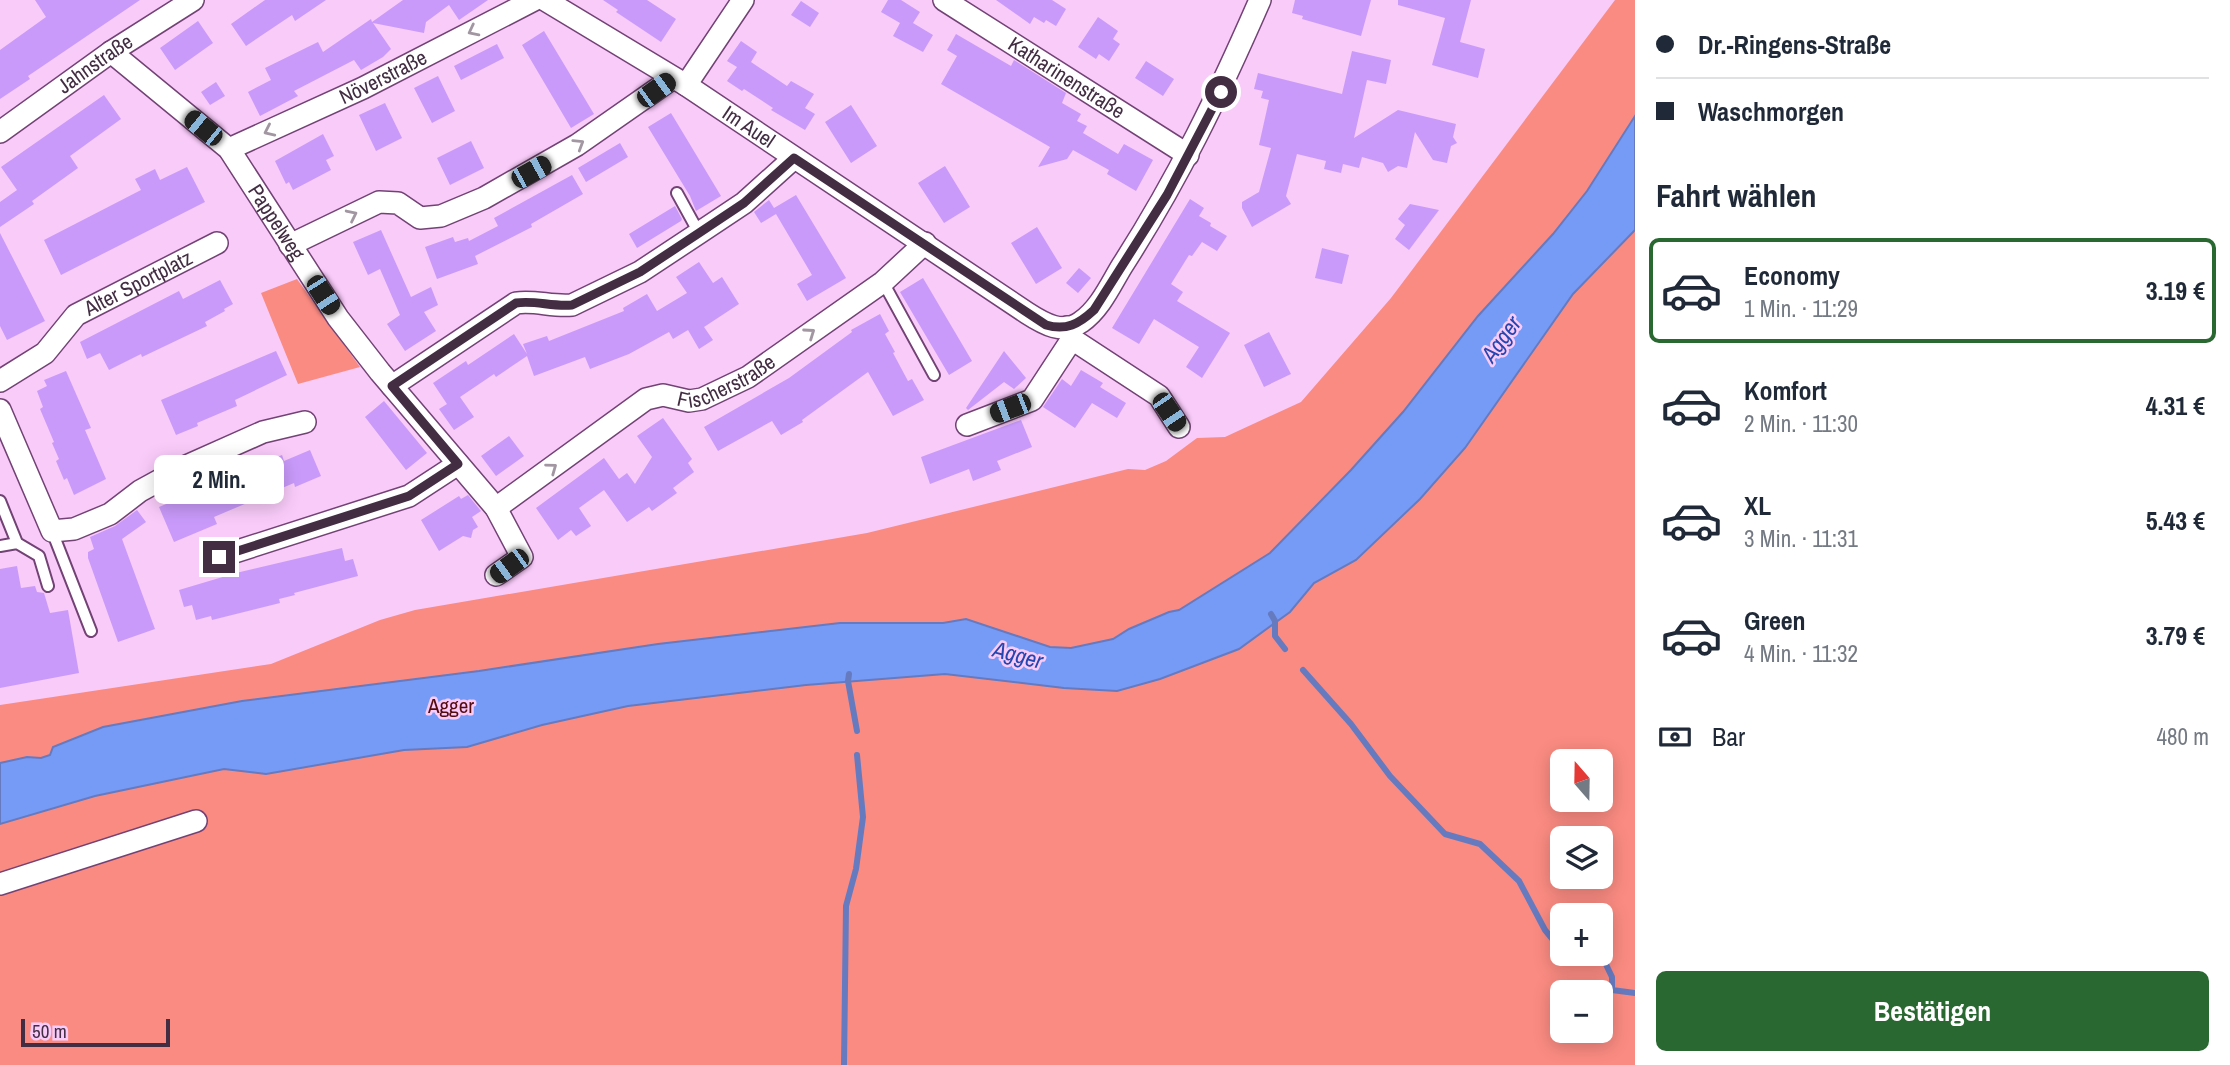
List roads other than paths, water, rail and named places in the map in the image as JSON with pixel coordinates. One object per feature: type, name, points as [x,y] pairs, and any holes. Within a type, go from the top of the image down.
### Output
[{"type":"street","name":"Jahnstraße","points":[[0,132],[111,52],[193,0]]},
{"type":"street","name":"Növerstraße","points":[[229,149],[363,88],[534,0]]},
{"type":"street","name":"Im Auel","points":[[545,0],[680,82],[1046,325],[1069,333],[1158,396],[1179,427]]},
{"type":"street","points":[[290,245],[379,202],[398,203],[420,218],[441,216],[484,198],[680,82],[743,0]]},
{"type":"street","name":"Katharinenstraße","points":[[944,0],[1188,155]]},
{"type":"street","points":[[967,425],[1032,400],[1069,333],[1094,310],[1167,195],[1221,92],[1260,0]]},
{"type":"street","name":"Pappelweg","points":[[111,52],[229,149],[338,318],[496,508],[522,557],[496,575]]},
{"type":"street","points":[[392,386],[516,303],[530,301],[560,306],[572,305],[640,272],[744,203],[794,158]]},
{"type":"street","name":"Alter Sportplatz","points":[[0,381],[45,353],[76,315],[217,243]]},
{"type":"street","name":"Fischerstraße","points":[[496,508],[646,399],[663,395],[689,401],[702,399],[748,377],[883,282],[925,243]]},
{"type":"street","points":[[0,410],[52,531],[74,529],[110,513],[140,491],[182,468],[263,432],[305,422]]},
{"type":"street","points":[[219,557],[409,496],[458,464]]},
{"type":"street","points":[[0,884],[196,821]]},
{"type":"lane","points":[[677,193],[699,233]]},
{"type":"lane","points":[[883,282],[934,374]]},
{"type":"lane","points":[[0,501],[17,543]]},
{"type":"lane","points":[[52,531],[91,631]]},
{"type":"lane","points":[[0,546],[17,543],[39,555],[48,586]]},
{"type":"water","name":"Agger","points":[[1635,116],[1635,230],[1573,294],[1465,448],[1420,499],[1356,560],[1314,583],[1290,612],[1239,649],[1160,679],[1117,691],[1064,688],[945,674],[806,685],[628,706],[542,725],[467,747],[404,750],[266,774],[224,769],[95,796],[0,824],[0,763],[50,755],[53,747],[103,727],[242,701],[479,671],[658,644],[840,623],[943,623],[966,619],[1050,647],[1071,648],[1113,639],[1129,629],[1179,610],[1270,553],[1403,412],[1478,316],[1553,234],[1587,191]]},
{"type":"waterway","points":[[1271,614],[1275,621],[1275,636],[1285,649]]},
{"type":"waterway","points":[[1303,670],[1351,724],[1390,776],[1445,834],[1480,844],[1519,881],[1550,936]]},
{"type":"waterway","points":[[849,674],[857,731]]},
{"type":"waterway","points":[[844,1065],[846,906],[856,869],[863,817],[857,755]]},
{"type":"waterway","points":[[1607,966],[1612,977],[1612,990],[1635,993]]}]
